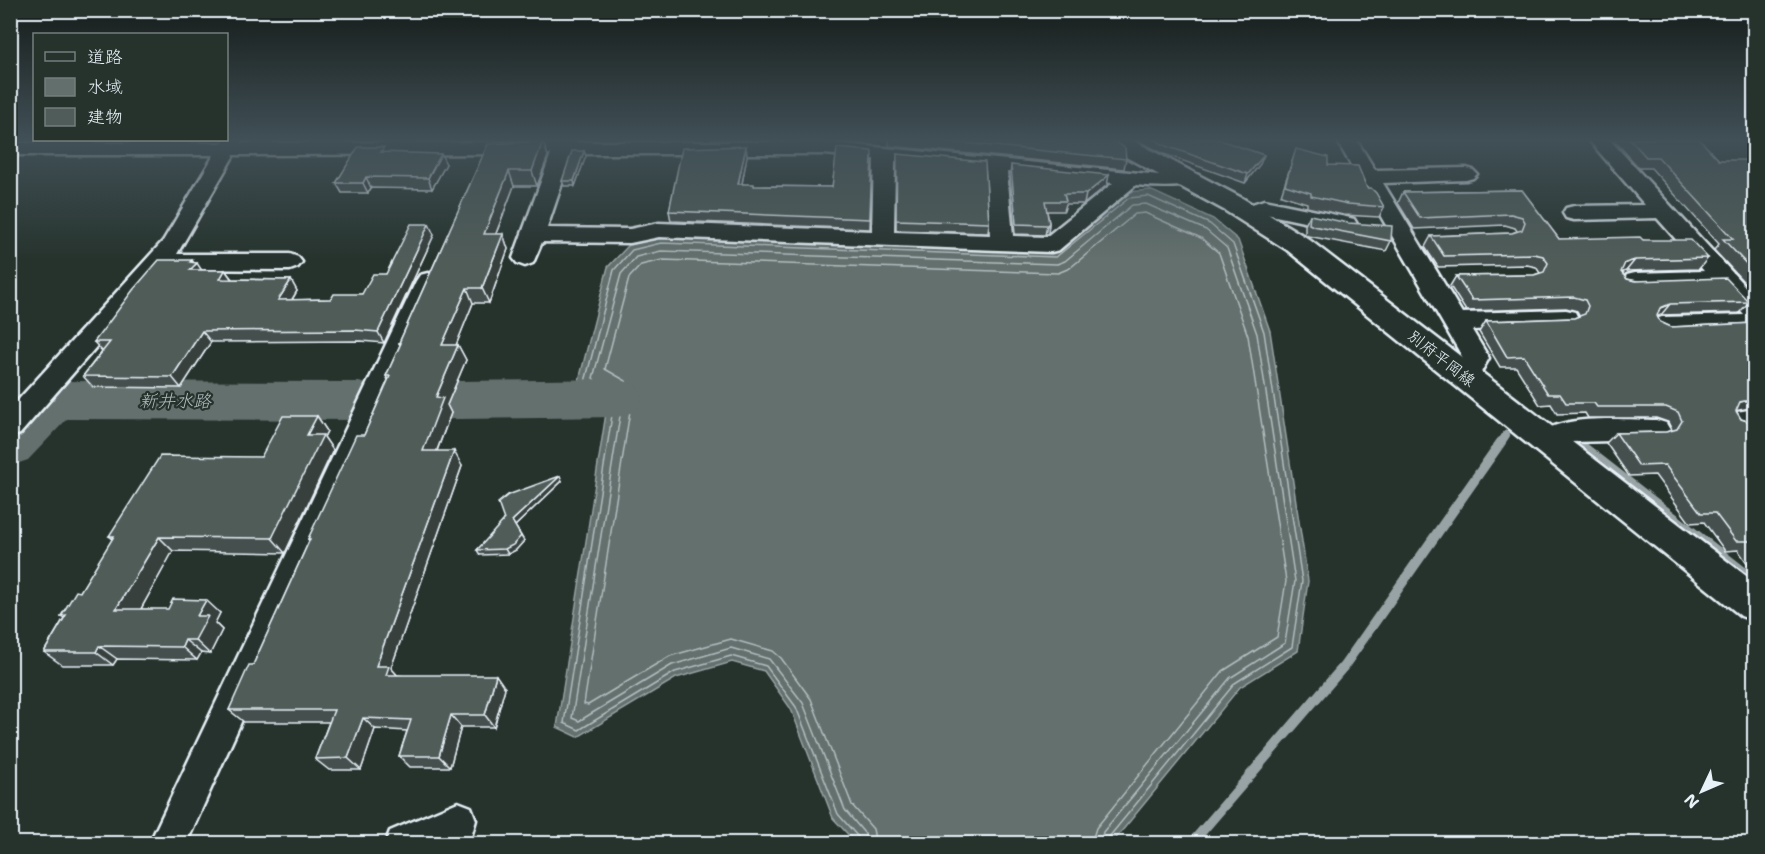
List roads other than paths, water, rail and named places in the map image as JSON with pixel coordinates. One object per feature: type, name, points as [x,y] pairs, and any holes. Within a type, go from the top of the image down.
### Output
[{"type":"main road","name":"別府平岡線","points":[[1186,179],[1248,213],[1297,244],[1755,603]]},
{"type":"street","points":[[10,427],[172,245],[212,179]]},
{"type":"street","points":[[525,258],[553,179]]},
{"type":"street","points":[[883,238],[884,179]]},
{"type":"street","points":[[997,179],[1002,243]]},
{"type":"street","points":[[533,235],[630,236],[659,230],[1051,245],[1131,179]]},
{"type":"street","points":[[1140,179],[1160,181],[1186,179]]},
{"type":"street","points":[[1369,179],[1394,231],[1439,277],[1454,322],[1476,358],[1466,376]]},
{"type":"street","points":[[1634,179],[1755,311]]},
{"type":"street","points":[[1248,213],[1264,207],[1343,224],[1394,231]]},
{"type":"street","points":[[1574,213],[1663,211]]},
{"type":"street","points":[[167,843],[439,255]]},
{"type":"street","points":[[157,261],[290,262]]},
{"type":"street","points":[[1627,281],[1724,278]]},
{"type":"street","points":[[1454,322],[1566,318]]},
{"type":"street","points":[[1662,326],[1755,323]]},
{"type":"street","points":[[1548,441],[1566,432],[1656,430]]},
{"type":"street","points":[[403,843],[458,820],[450,843]]},
{"type":"water","points":[[1150,190],[1213,219],[1238,240],[1270,331],[1308,581],[1298,651],[1240,687],[1112,843],[856,843],[833,818],[791,709],[764,671],[732,662],[676,678],[578,737],[557,727],[609,394],[575,396],[608,267],[629,245],[660,237],[1056,251],[1127,192]]},
{"type":"waterway","name":"新井水路","points":[[384,401],[618,398]]},
{"type":"waterway","name":"新井水路","points":[[10,446],[54,400],[359,401]]},
{"type":"waterway","points":[[1500,444],[1506,435]]},
{"type":"waterway","points":[[1191,844],[1344,666],[1501,442]]},
{"type":"waterway","points":[[1583,447],[1754,580]]}]
